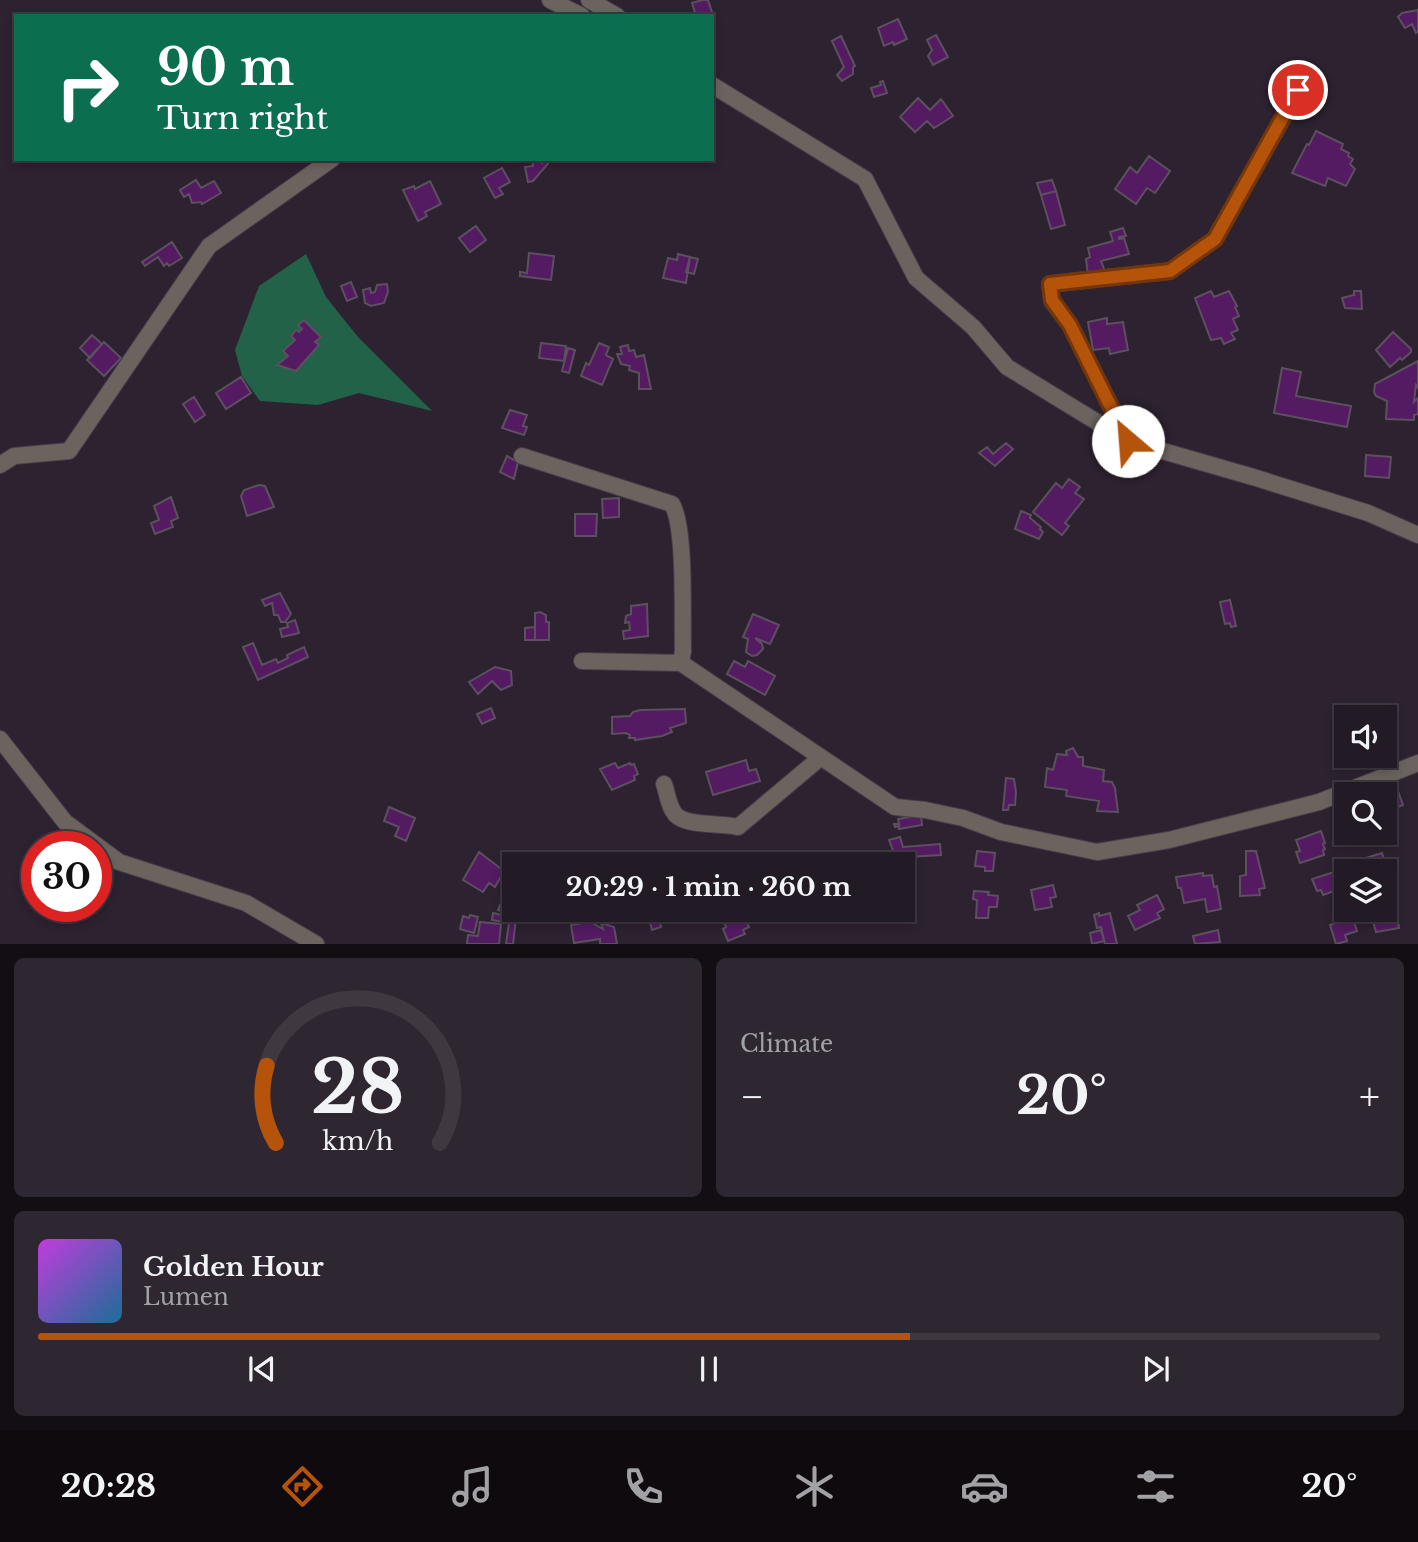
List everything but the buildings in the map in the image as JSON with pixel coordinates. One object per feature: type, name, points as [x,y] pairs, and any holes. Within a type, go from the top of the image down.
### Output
[{"type":"street","points":[[550,0],[578,14]]},
{"type":"street","points":[[589,0],[614,14]]},
{"type":"street","points":[[714,86],[865,179],[916,278],[973,327],[1007,366],[1128,441],[1355,509],[1418,535]]},
{"type":"street","points":[[1128,441],[1070,325],[1052,300],[1050,284],[1170,271],[1215,239],[1298,90]]},
{"type":"street","points":[[0,465],[14,456],[69,452],[209,246],[329,161]]},
{"type":"street","points":[[522,456],[672,504],[678,515],[680,541],[681,663]]},
{"type":"street","points":[[582,661],[681,663],[895,807],[963,818],[1001,832],[1097,852],[1169,840],[1319,802],[1418,763]]},
{"type":"street","points":[[0,739],[65,822],[119,862],[246,903],[316,943]]},
{"type":"street","points":[[664,784],[672,810],[678,818],[693,823],[738,827],[820,758]]},
{"type":"green space","points":[[306,254],[326,297],[358,337],[432,411],[359,393],[318,405],[260,401],[242,376],[235,350],[259,286]]},
{"type":"route","points":[[1128,441],[1070,325],[1052,300],[1050,284],[1170,271],[1215,239],[1298,90]]}]
